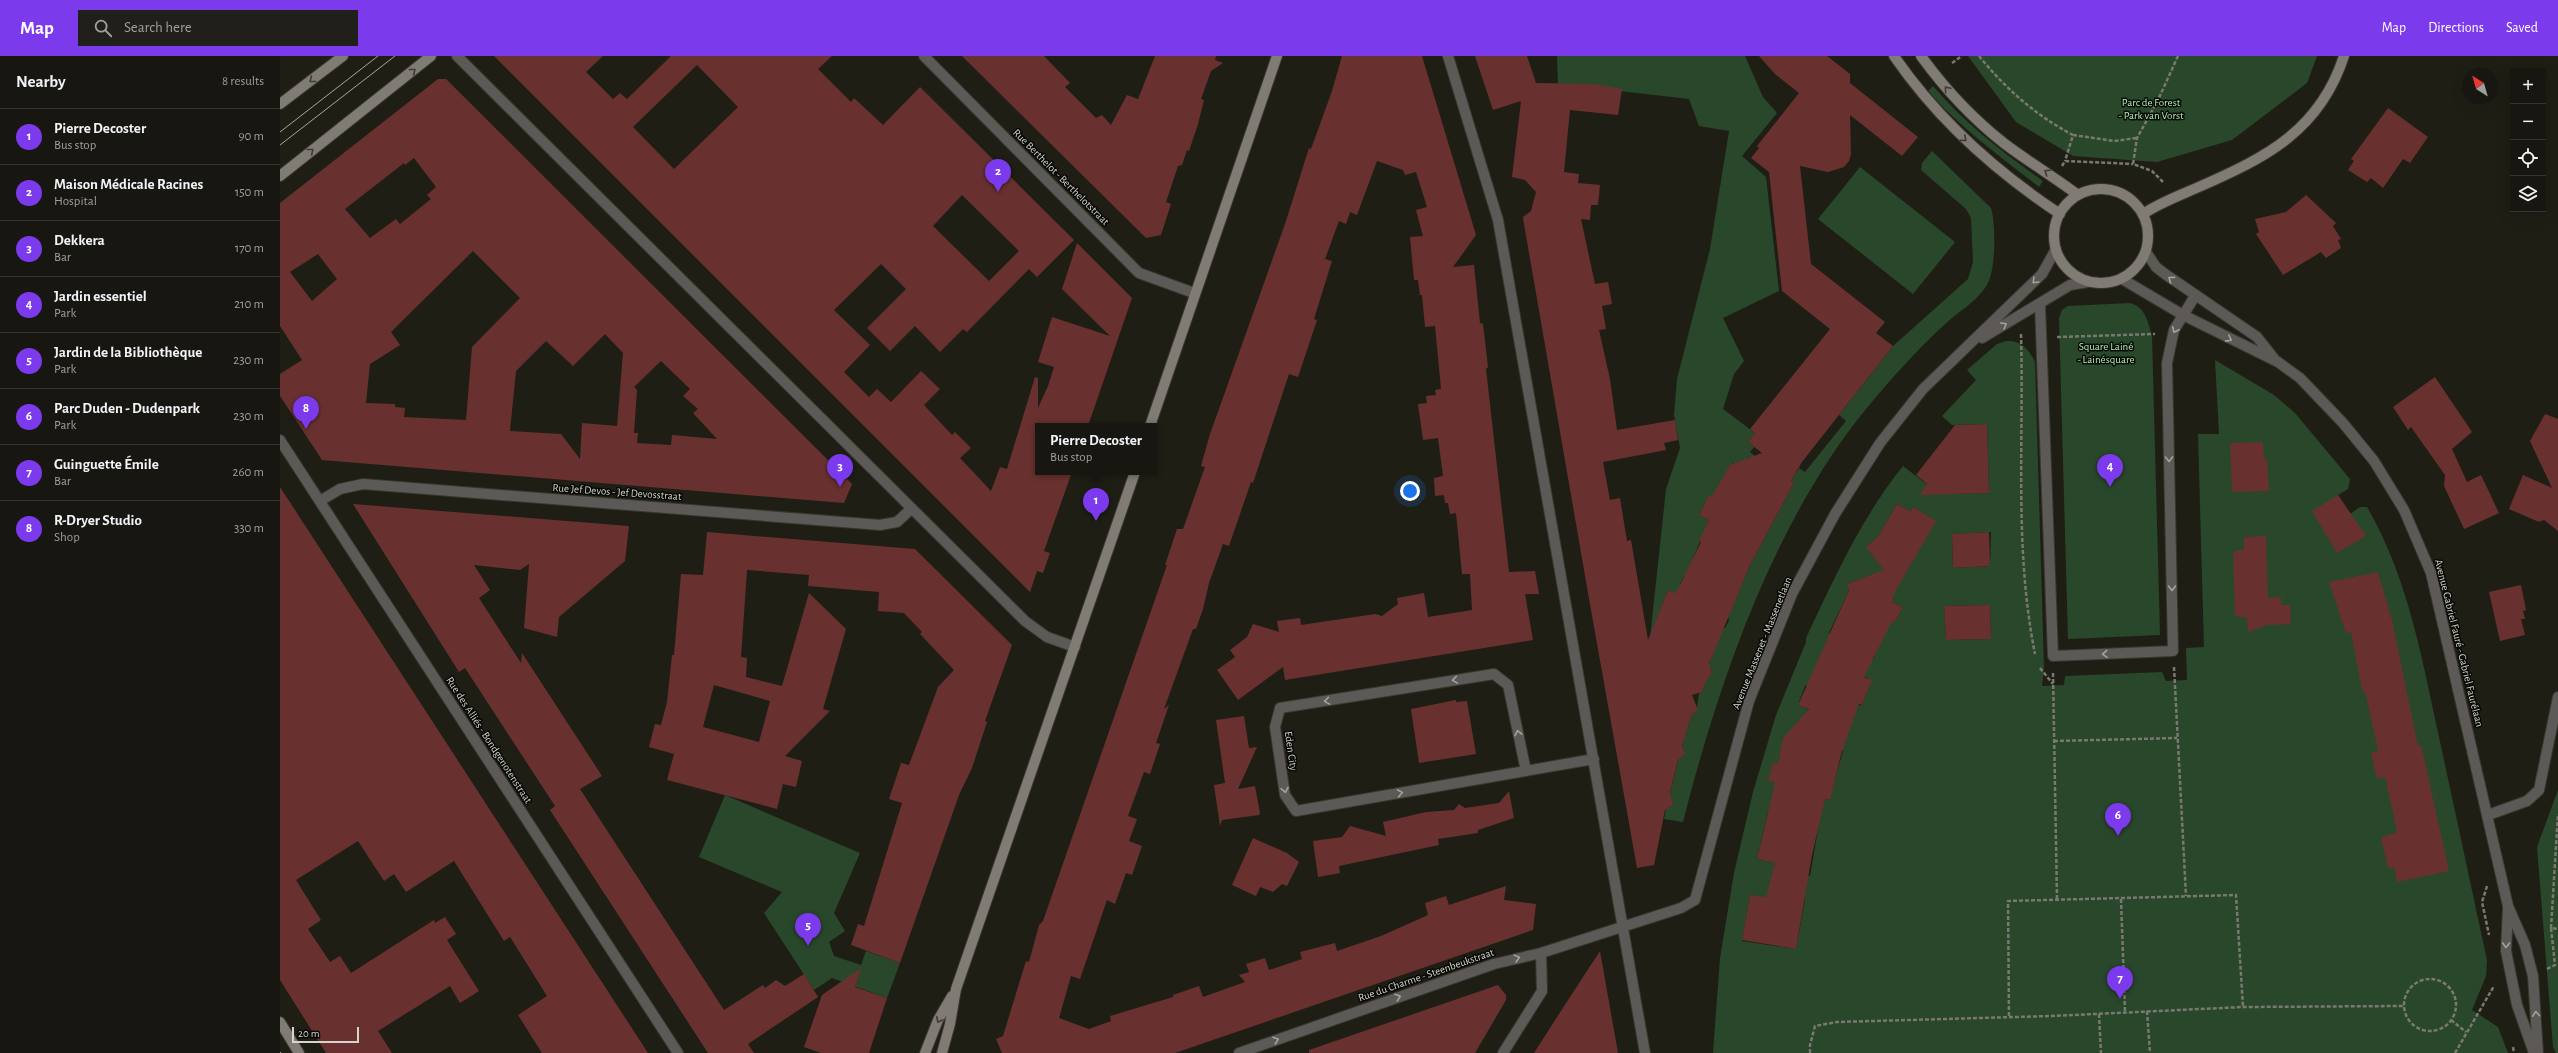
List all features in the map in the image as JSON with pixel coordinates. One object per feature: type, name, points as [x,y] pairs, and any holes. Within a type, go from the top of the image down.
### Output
[{"type":"main road","points":[[280,104],[342,56]]},
{"type":"main road","points":[[280,176],[431,56]]},
{"type":"main road","points":[[1151,423],[1194,293],[1277,56]]},
{"type":"main road","points":[[1894,56],[1931,106],[1952,128],[1980,154],[2060,214]]},
{"type":"main road","points":[[1921,56],[1935,76],[1971,115],[2006,144],[2078,195]]},
{"type":"main road","points":[[2143,214],[2157,204],[2236,171],[2275,150],[2300,129],[2316,110],[2331,85],[2344,56]]},
{"type":"main road","points":[[2107,189],[2122,193],[2134,202],[2143,214],[2148,226],[2149,239],[2146,252],[2137,268],[2122,279],[2106,283],[2088,282],[2074,275],[2063,263],[2056,249],[2054,231],[2060,214],[2067,203],[2078,195],[2092,190],[2107,189]]},
{"type":"main road","points":[[942,1053],[950,1024],[956,989],[1133,475]]},
{"type":"main road","points":[[925,1053],[938,1020],[956,989]]},
{"type":"main road","points":[[280,1022],[299,1053]]},
{"type":"street","points":[[457,56],[911,510],[1025,621],[1047,637],[1075,647]]},
{"type":"street","name":"Rue Berthelot - Berthelotstraat","points":[[924,56],[1139,273],[1194,293]]},
{"type":"street","points":[[1448,56],[1498,220],[1645,1053]]},
{"type":"street","name":"Avenue Massenet - Massenetlaan","points":[[1623,926],[1681,908],[1695,900],[1749,701],[1792,594],[1835,514],[1880,443],[1923,389],[2042,274],[2056,249]]},
{"type":"street","name":"Avenue Gabriel Fauré - Gabriel Faurélaan","points":[[2146,252],[2156,267],[2195,296],[2257,337],[2278,362]]},
{"type":"street","name":"Avenue Gabriel Fauré - Gabriel Faurélaan","points":[[2122,279],[2183,315],[2278,362],[2300,378],[2343,423],[2374,461],[2404,510],[2418,539],[2435,587],[2508,906],[2525,945],[2533,976],[2538,1053]]},
{"type":"street","name":"Avenue Massenet - Massenetlaan","points":[[1970,345],[2021,316],[2070,285],[2088,282]]},
{"type":"street","points":[[2040,304],[2053,656],[2173,651],[2167,363],[2170,341],[2183,315],[2195,296]]},
{"type":"street","name":"Rue des Alliés - Bondgenotenstraat","points":[[280,440],[678,1053]]},
{"type":"street","name":"Rue Jef Devos - Jef Devosstraat","points":[[320,501],[340,489],[363,484],[880,525],[897,522],[911,510]]},
{"type":"street","name":"Eden City","points":[[1526,771],[1508,685],[1494,674],[1280,708],[1275,726],[1285,795],[1296,811],[1526,771],[1594,759]]},
{"type":"street","points":[[2488,815],[2527,802],[2539,790],[2558,697]]},
{"type":"street","name":"Avenue Gabriel Fauré - Gabriel Faurélaan","points":[[2508,906],[2506,952],[2518,1005],[2534,1053]]},
{"type":"street","name":"Rue du Charme - Steenbeukstraat","points":[[1239,1053],[1494,964],[1541,953],[1623,926]]},
{"type":"street","points":[[1503,1053],[1542,991],[1541,953]]},
{"type":"path","points":[[1952,63],[1962,56]]},
{"type":"path","points":[[1978,56],[2004,85],[2026,105],[2055,125],[2073,135],[2114,141],[2137,138]]},
{"type":"path","points":[[2133,164],[2137,138],[2158,100],[2178,56]]},
{"type":"path","points":[[2061,168],[2066,161],[2073,135]]},
{"type":"path","points":[[2066,161],[2133,164],[2152,172],[2163,182]]},
{"type":"path","points":[[2021,316],[2021,489],[2024,560],[2028,615],[2036,658]]},
{"type":"path","points":[[2055,336],[2155,334]]},
{"type":"path","points":[[2173,651],[2186,896]]},
{"type":"path","points":[[2053,656],[2057,899]]},
{"type":"path","points":[[2037,662],[2053,684]]},
{"type":"path","points":[[2054,741],[2177,738]]},
{"type":"path","points":[[2540,973],[2555,965],[2551,928],[2558,814]]},
{"type":"path","points":[[2009,1016],[2008,901],[2057,899],[2121,899],[2236,895],[2243,1007]]},
{"type":"path","points":[[2121,899],[2125,1012]]},
{"type":"path","points":[[2551,928],[2558,929]]},
{"type":"path","points":[[2428,978],[2438,979],[2447,984],[2457,1001],[2456,1011],[2452,1020],[2445,1027],[2427,1031],[2411,1023],[2404,1006],[2406,996],[2414,984],[2428,978]]},
{"type":"path","points":[[2455,1053],[2494,986]]},
{"type":"path","points":[[1810,1053],[1810,1045],[1815,1026],[1837,1022],[2099,1014],[2243,1007],[2404,1006]]},
{"type":"path","points":[[2147,1011],[2150,1053]]},
{"type":"path","points":[[2099,1014],[2101,1053]]},
{"type":"path","points":[[2452,1020],[2466,1032]]},
{"type":"green space","points":[[1557,56],[1745,56],[1763,97],[1777,113],[1742,156],[1766,177],[1779,291],[1723,318],[1744,361],[1734,374],[1723,409],[1755,433],[1748,442],[1754,447],[1750,452],[1761,461],[1759,463],[1749,457],[1743,467],[1733,463],[1718,499],[1709,495],[1699,515],[1709,520],[1689,568],[1690,578],[1684,576],[1680,584],[1686,587],[1686,597],[1668,590],[1650,638],[1666,489],[1680,448],[1674,415],[1677,379],[1710,249],[1729,131],[1699,126],[1689,99],[1558,84]]},
{"type":"green space","name":"Parc de Forest - Park van Vorst","points":[[1968,56],[2317,56],[2307,83],[2232,140],[2157,162],[2073,156],[2016,122]]},
{"type":"green space","points":[[1933,86],[1958,113],[1999,149],[2043,181],[2039,187],[1981,142],[1954,118],[1928,91]]},
{"type":"green space","points":[[1932,151],[1991,208],[1994,225],[1994,259],[1990,278],[1987,285],[1978,297],[1948,321],[1923,346],[1866,409],[1833,453],[1804,501],[1777,553],[1753,606],[1732,660],[1713,715],[1683,822],[1664,819],[1666,809],[1672,804],[1669,798],[1679,757],[1684,751],[1682,745],[1692,714],[1697,707],[1699,693],[1702,692],[1704,686],[1703,683],[1712,672],[1708,667],[1722,629],[1726,627],[1729,620],[1728,616],[1750,565],[1794,483],[1791,481],[1799,468],[1805,472],[1846,421],[1839,415],[1893,346],[1968,279],[1973,262],[1971,218],[1966,209],[1921,170],[1922,163]]},
{"type":"green space","points":[[1860,167],[1955,242],[1913,294],[1818,219]]},
{"type":"green space","name":"Square Lainé - Lainésquare","points":[[2130,303],[2140,308],[2146,316],[2152,336],[2160,635],[2068,639],[2059,318],[2062,310],[2068,306]]},
{"type":"green space","points":[[2006,341],[2016,342],[2027,349],[2035,362],[2044,668],[2042,686],[2064,685],[2065,676],[2162,672],[2166,681],[2187,680],[2186,648],[2204,647],[2198,434],[2219,434],[2215,360],[2274,395],[2295,413],[2350,479],[2348,489],[2338,495],[2350,514],[2360,507],[2367,507],[2393,562],[2420,648],[2487,960],[2486,976],[2472,1010],[2498,1027],[2508,1053],[1713,1053],[1720,958],[1734,873],[1753,792],[1776,715],[1806,642],[1806,638],[1849,549],[1874,507],[1903,466],[1933,489],[1948,494],[1989,493],[1987,424],[1952,425],[1942,416],[1976,380],[1967,370],[1997,344]],"holes":[[[1897,504],[1910,511],[1913,507],[1935,521],[1907,570],[1868,550],[1869,545],[1875,542]],[[1991,532],[1990,566],[1953,568],[1952,534]],[[1860,579],[1894,598],[1892,602],[1903,607],[1895,622],[1890,620],[1873,660],[1852,650],[1854,646],[1829,633],[1849,590],[1847,584]],[[1990,605],[1991,639],[1946,640],[1944,606]],[[1856,674],[1868,678],[1870,684],[1862,705],[1806,714],[1808,709],[1800,706],[1799,702],[1805,686]],[[1783,738],[1843,751],[1829,800],[1810,794],[1781,765]],[[1768,812],[1819,823],[1810,876],[1774,868],[1775,863],[1757,859]],[[1750,895],[1787,901],[1788,896],[1805,899],[1796,949],[1742,941]]]},
{"type":"green space","points":[[2558,790],[2558,1053],[2556,1053],[2553,1047],[2537,847]]},
{"type":"green space","points":[[725,795],[860,853],[834,913],[845,931],[829,942],[834,956],[861,965],[866,951],[900,963],[887,998],[832,978],[814,990],[764,913],[782,892],[699,857]]},
{"type":"building","points":[[494,56],[603,56],[586,72],[613,99],[620,93],[627,99],[671,56],[832,56],[818,69],[851,102],[854,98],[883,125],[920,87],[1074,240],[1037,277],[1029,269],[967,332],[963,329],[940,352],[915,326],[890,351],[867,328],[906,289],[881,264],[834,310],[870,345],[844,372],[869,397],[877,389],[891,402],[921,371],[940,389],[924,405],[952,435],[955,432],[971,448],[960,458],[991,491],[1000,467],[1007,469],[1035,377],[1038,378],[1038,408],[1048,386],[1054,367],[1038,362],[1052,317],[1110,336],[1062,289],[1077,243],[1132,298],[1089,423],[1035,423],[1035,475],[1071,475],[1044,551],[1050,553],[1043,573],[1037,571],[1030,592]],"holes":[[[697,65],[738,107],[674,169],[633,127]],[[962,195],[1019,251],[989,281],[933,226]]]},
{"type":"building","points":[[962,56],[1044,56],[1070,83],[1065,87],[1096,118],[1102,115],[1111,125],[1127,95],[1138,99],[1155,56],[1216,56],[1215,60],[1223,63],[1211,71],[1201,99],[1204,100],[1189,151],[1187,150],[1182,165],[1178,166],[1166,202],[1171,204],[1161,235],[1146,238]]},
{"type":"building","points":[[1342,56],[1422,56],[1476,235],[1453,267],[1474,265],[1480,323],[1483,324],[1488,367],[1486,369],[1509,572],[1535,571],[1539,594],[1525,594],[1533,640],[1285,680],[1283,667],[1238,700],[1217,670],[1235,657],[1230,650],[1247,637],[1253,624],[1279,632],[1277,621],[1300,618],[1301,625],[1375,614],[1382,616],[1398,604],[1397,598],[1424,593],[1428,617],[1472,610],[1470,574],[1462,574],[1456,513],[1450,514],[1448,503],[1445,503],[1444,495],[1435,496],[1434,478],[1443,476],[1438,438],[1423,440],[1418,404],[1427,403],[1426,396],[1436,395],[1435,390],[1441,389],[1435,326],[1425,327],[1422,295],[1420,295],[1418,280],[1414,280],[1410,237],[1423,236],[1416,210],[1427,207],[1416,172],[1405,175],[1403,170],[1377,161],[1357,215],[1350,212],[1346,224],[1339,221],[1325,259],[1332,261],[1314,319],[1317,320],[1298,377],[1289,374],[1253,483],[1251,482],[1229,546],[1223,544],[1209,583],[1203,609],[1196,629],[1193,629],[1164,709],[1169,705],[1156,743],[1160,744],[1150,774],[1144,772],[1128,816],[1137,819],[1129,841],[1142,846],[1132,875],[1126,873],[1115,904],[1107,900],[1080,979],[1071,976],[1059,1018],[1089,1029],[1111,1021],[1110,1016],[1173,997],[1173,995],[1199,986],[1203,997],[1245,982],[1239,975],[1249,972],[1246,964],[1265,958],[1269,970],[1302,959],[1300,952],[1335,943],[1337,951],[1381,936],[1428,915],[1425,903],[1446,896],[1449,905],[1506,886],[1504,900],[1536,904],[1533,930],[1175,1053],[1002,1053],[996,1039],[1003,1036],[1026,961],[1029,962],[1039,925],[1043,921],[1167,565],[1165,565],[1177,529],[1183,529],[1205,467],[1201,466],[1210,434],[1285,224],[1309,148],[1311,149],[1332,91]]},
{"type":"building","points":[[1475,56],[1527,56],[1536,83],[1594,84],[1622,89],[1618,115],[1570,110],[1564,172],[1579,174],[1578,183],[1600,185],[1598,205],[1591,205],[1590,220],[1581,219],[1595,284],[1608,282],[1612,304],[1602,306],[1606,329],[1599,330],[1610,379],[1617,430],[1675,420],[1678,440],[1664,443],[1666,450],[1603,462],[1610,500],[1620,498],[1627,541],[1631,540],[1648,640],[1668,590],[1676,593],[1701,542],[1699,541],[1709,520],[1699,515],[1709,495],[1712,496],[1730,465],[1762,453],[1748,442],[1755,433],[1750,429],[1830,329],[1782,291],[1769,172],[1751,158],[1759,148],[1757,146],[1799,93],[1775,74],[1759,56],[1827,56],[1850,74],[1850,83],[1918,137],[1902,156],[1850,115],[1851,154],[1849,161],[1844,167],[1828,172],[1800,166],[1811,264],[1885,322],[1876,333],[1893,346],[1802,462],[1791,481],[1794,483],[1750,565],[1709,664],[1712,673],[1707,679],[1702,692],[1692,695],[1698,710],[1692,714],[1682,746],[1685,753],[1678,760],[1670,793],[1673,805],[1665,810],[1654,865],[1637,868],[1588,593],[1523,217],[1531,211],[1536,192],[1525,180],[1512,177],[1521,101],[1493,110]]},
{"type":"building","points":[[438,79],[446,79],[852,484],[844,503],[322,460],[280,396],[280,374],[302,360],[280,326],[280,203]],"holes":[[[414,158],[436,187],[427,195],[431,199],[400,224],[396,219],[370,238],[345,209],[404,163],[405,165]],[[473,251],[520,298],[472,347],[466,420],[404,417],[405,408],[395,407],[395,404],[366,403],[370,364],[400,345],[391,332]],[[318,254],[337,279],[312,301],[290,272]],[[605,334],[623,353],[617,426],[582,423],[580,459],[561,434],[510,431],[516,371],[546,341],[573,366]],[[661,361],[690,389],[683,396],[698,409],[693,413],[717,439],[672,435],[671,445],[637,443],[638,433],[634,433],[637,390],[634,387]]]},
{"type":"building","points":[[2388,108],[2428,137],[2410,163],[2403,159],[2383,188],[2371,178],[2367,182],[2348,170],[2354,161],[2351,159]]},
{"type":"building","points":[[2306,195],[2336,223],[2333,226],[2341,239],[2338,240],[2341,248],[2326,258],[2321,252],[2283,275],[2256,234],[2259,232],[2255,219],[2286,212]]},
{"type":"building","points":[[2435,377],[2472,432],[2452,449],[2467,482],[2481,475],[2499,513],[2464,529],[2444,486],[2445,475],[2411,427],[2408,430],[2393,407]]},
{"type":"building","points":[[2545,414],[2558,419],[2558,531],[2544,520],[2539,522],[2509,509],[2523,475],[2552,488],[2530,441]]},
{"type":"building","points":[[1987,424],[1989,493],[1920,495],[1927,484],[1916,475],[1955,425]]},
{"type":"building","points":[[2263,442],[2264,459],[2267,459],[2269,491],[2232,492],[2230,443]]},
{"type":"building","points":[[280,487],[648,1053],[542,1053],[518,1015],[547,996],[510,937],[504,941],[454,861],[406,892],[394,874],[384,881],[358,841],[296,880],[321,920],[308,929],[330,962],[340,956],[351,973],[434,920],[435,923],[445,917],[456,934],[447,940],[479,991],[460,1003],[450,986],[378,1031],[392,1053],[326,1053],[280,980]]},
{"type":"building","points":[[2338,495],[2366,536],[2337,553],[2312,511]]},
{"type":"building","points":[[353,504],[629,526],[625,561],[559,617],[557,637],[524,628],[529,564],[520,570],[474,565],[490,590],[479,598],[521,663],[522,653],[602,776],[580,789],[724,1010],[763,985],[765,988],[776,980],[785,986],[804,974],[818,997],[748,1044],[754,1053],[708,1053],[550,810],[555,806],[465,668],[459,672]]},
{"type":"building","points":[[1897,504],[1910,511],[1913,507],[1936,521],[1892,597],[1894,598],[1892,602],[1903,607],[1895,622],[1892,621],[1864,677],[1872,680],[1862,705],[1859,704],[1842,751],[1830,800],[1825,799],[1812,855],[1796,949],[1742,940],[1750,895],[1766,897],[1775,863],[1757,859],[1775,783],[1768,781],[1773,763],[1778,764],[1783,738],[1809,709],[1800,706],[1799,703],[1849,590],[1847,584],[1884,570],[1866,547],[1877,538]]},
{"type":"building","points":[[707,532],[915,549],[1012,645],[985,721],[987,722],[972,768],[959,795],[900,963],[851,945],[858,924],[864,926],[902,803],[889,799],[901,763],[909,765],[938,687],[954,670],[920,634],[922,632],[904,613],[878,611],[879,592],[808,586],[809,575],[747,570],[741,657],[747,658],[746,677],[782,686],[809,593],[846,629],[823,709],[830,711],[785,756],[802,761],[796,787],[783,784],[777,809],[667,780],[674,754],[649,747],[655,724],[661,725],[667,702],[672,655],[674,655],[681,574],[703,575]],"holes":[[[714,685],[770,701],[759,742],[703,727]]]},
{"type":"building","points":[[1989,532],[1990,566],[1953,568],[1952,534]]},
{"type":"building","points":[[2266,536],[2268,598],[2281,597],[2281,605],[2290,605],[2291,624],[2267,625],[2248,632],[2247,618],[2235,616],[2233,552],[2244,549],[2244,537]]},
{"type":"building","points":[[2378,572],[2392,620],[2418,746],[2421,745],[2449,871],[2397,882],[2394,867],[2388,868],[2381,837],[2397,832],[2385,777],[2377,779],[2371,753],[2378,751],[2365,691],[2362,691],[2351,632],[2346,633],[2329,582]]},
{"type":"building","points":[[2521,585],[2526,610],[2523,611],[2525,619],[2521,619],[2525,635],[2500,641],[2489,592]]},
{"type":"building","points":[[1990,605],[1991,639],[1946,640],[1944,606]]},
{"type":"building","points":[[1456,700],[1456,702],[1467,701],[1476,754],[1419,763],[1411,709]]},
{"type":"building","points":[[1244,716],[1249,748],[1257,747],[1238,789],[1255,786],[1260,813],[1259,815],[1222,820],[1220,826],[1214,785],[1225,783],[1216,720]]},
{"type":"building","points":[[1509,791],[1514,818],[1478,830],[1478,833],[1438,839],[1439,845],[1339,866],[1340,873],[1318,877],[1313,841],[1342,837],[1350,826],[1386,836],[1383,822],[1426,812],[1454,810],[1459,804],[1465,808],[1499,803]]},
{"type":"building","points":[[1253,838],[1287,853],[1299,862],[1287,886],[1282,884],[1273,892],[1260,887],[1256,896],[1232,885]]},
{"type":"building","points":[[1600,951],[1618,1053],[1534,1053],[1570,997]]},
{"type":"building","points":[[861,968],[855,987],[887,998],[869,1053],[821,1053],[804,1047],[822,995]]},
{"type":"building","points":[[1498,985],[1506,995],[1506,1000],[1475,1053],[1309,1053],[1309,1050]]},
{"type":"tram line","points":[[280,132],[378,56]]},
{"type":"tram line","points":[[280,145],[395,56]]},
{"type":"place","name":"Maison Médicale Racines","points":[[998,192]]},
{"type":"place","name":"R-Dryer Studio","points":[[306,429]]},
{"type":"place","name":"Dekkera","points":[[840,487]]},
{"type":"place","name":"Jardin essentiel","points":[[2110,487]]},
{"type":"place","name":"Pierre Decoster","points":[[1096,521]]},
{"type":"place","name":"Parc Duden - Dudenpark","points":[[2118,836]]},
{"type":"place","name":"Jardin de la Bibliothèque","points":[[808,946]]},
{"type":"place","name":"Guinguette Émile","points":[[2120,999]]}]
